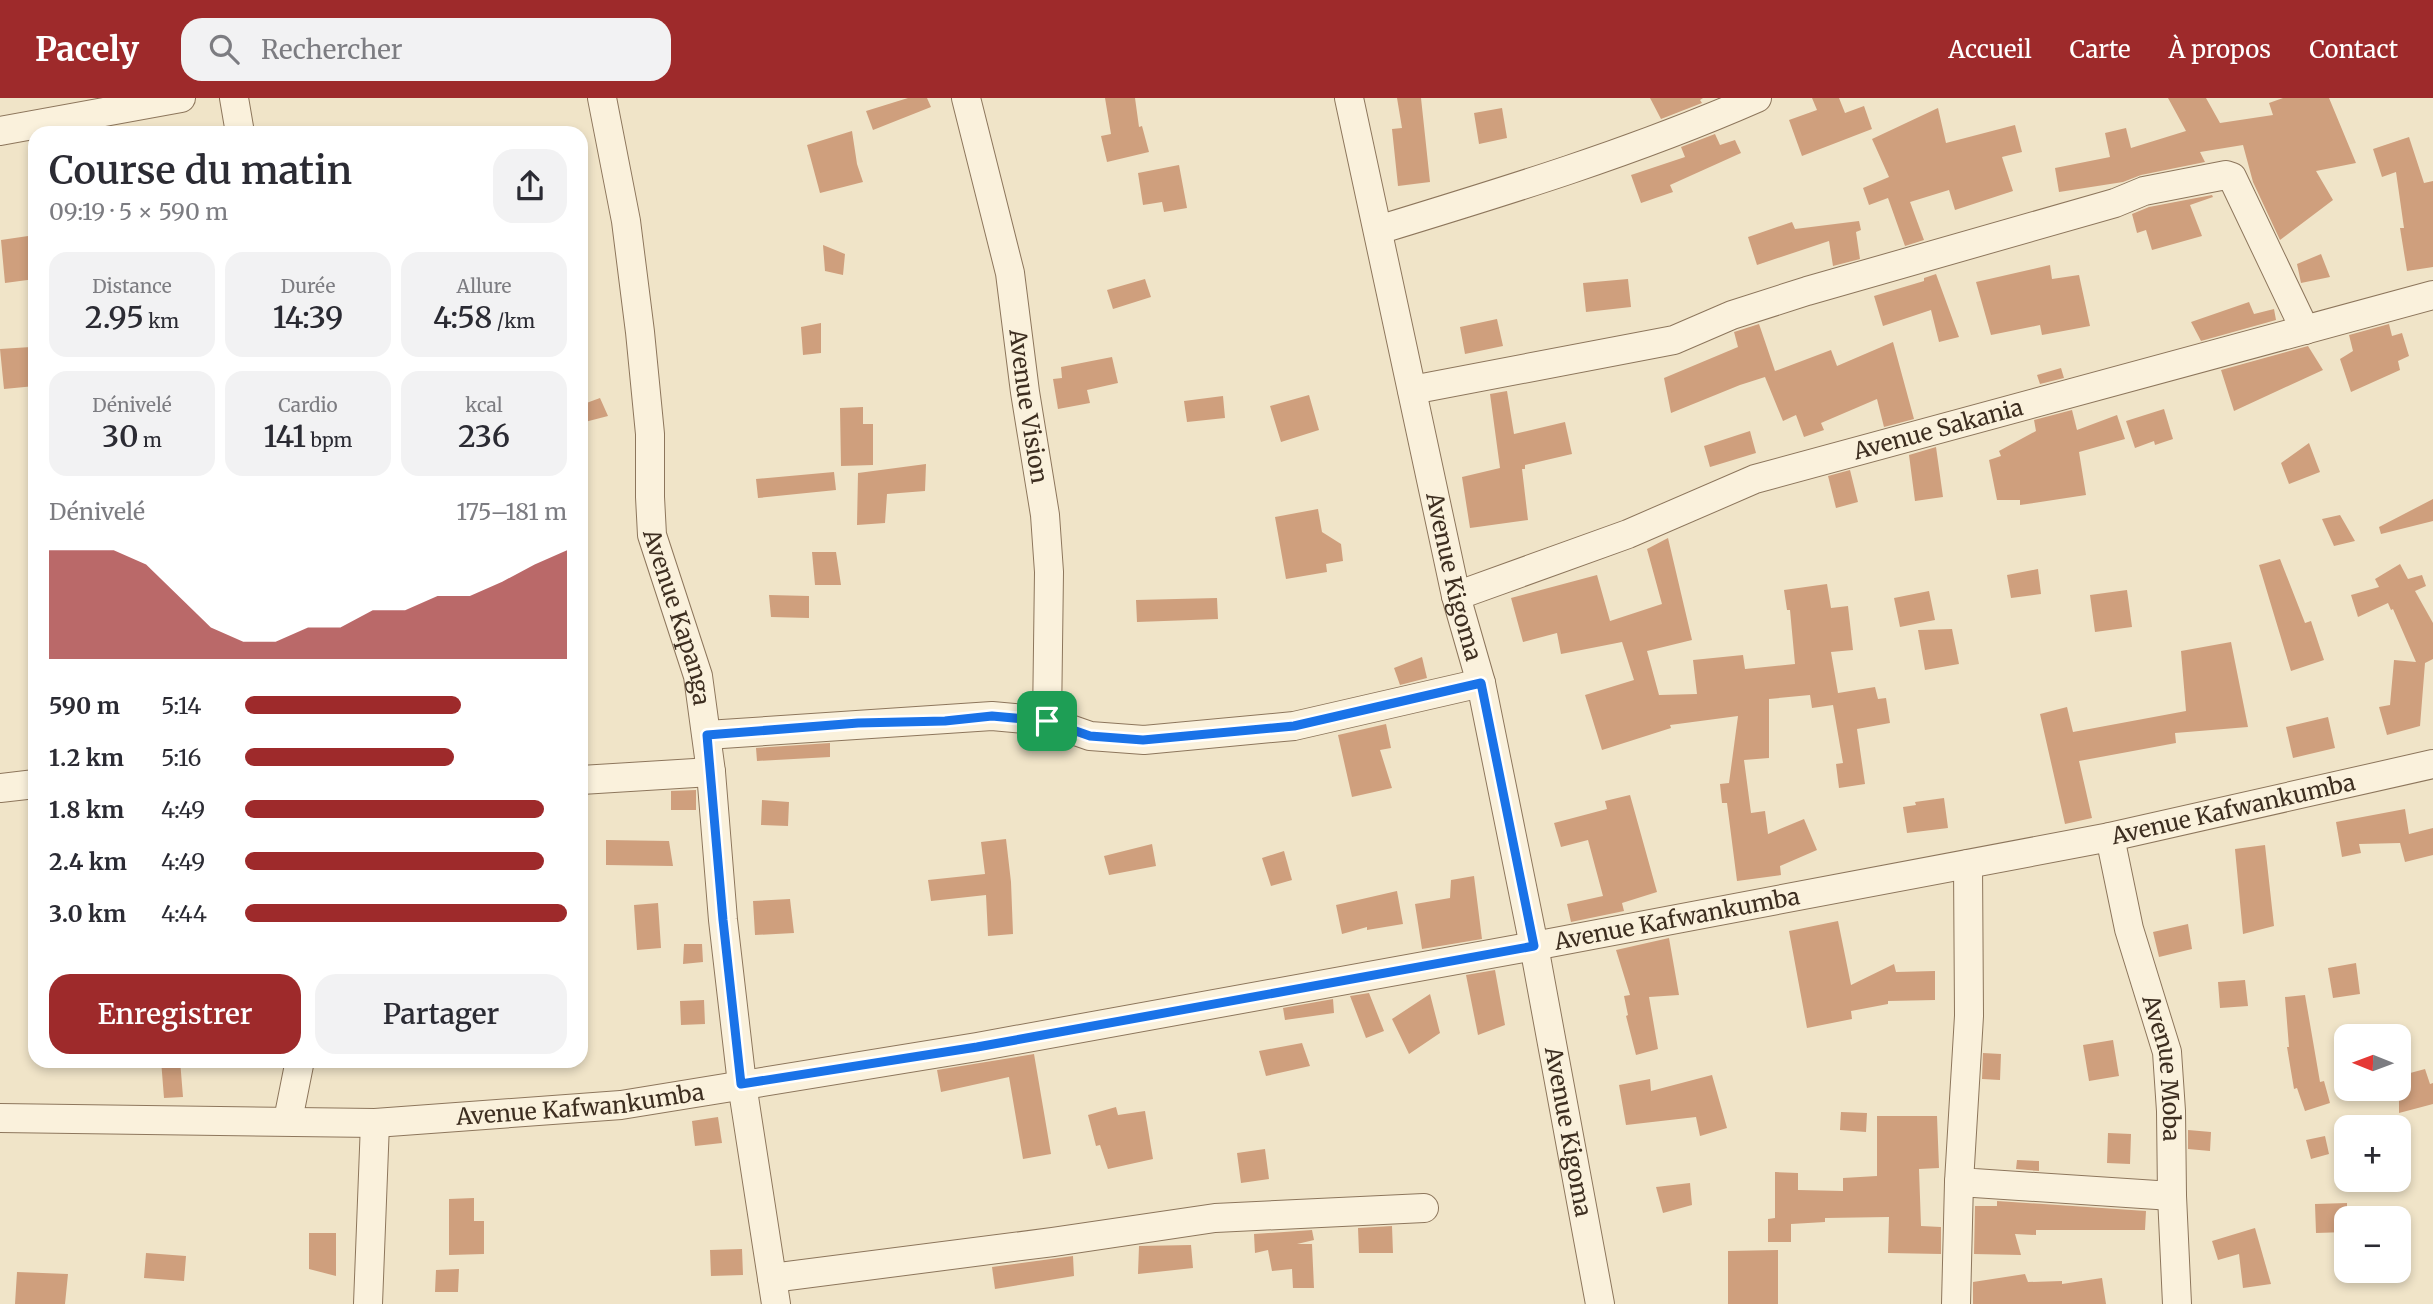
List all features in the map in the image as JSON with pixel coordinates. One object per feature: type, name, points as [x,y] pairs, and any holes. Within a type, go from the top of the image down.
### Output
[{"type":"street","points":[[0,131],[180,98]]},
{"type":"street","points":[[234,98],[239,126]]},
{"type":"street","name":"Avenue Kapanga","points":[[602,98],[626,221],[640,332],[650,434],[652,535],[698,676],[707,735],[741,1084],[774,1291]]},
{"type":"street","name":"Avenue Vision","points":[[966,98],[1010,274],[1025,392],[1045,514],[1049,572],[1047,721]]},
{"type":"street","name":"Avenue Kigoma","points":[[1349,98],[1456,596],[1481,683],[1534,946],[1600,1304]]},
{"type":"street","points":[[1378,230],[1524,186],[1664,137],[1740,101]]},
{"type":"street","points":[[1412,390],[1674,340],[1732,315],[1807,291],[2115,203],[2144,191],[2226,175],[2232,177],[2305,330]]},
{"type":"street","name":"Avenue Sakania","points":[[1456,596],[1628,534],[1755,479],[2433,295]]},
{"type":"street","points":[[707,735],[992,716],[1047,721],[1090,736],[1143,740],[1294,726],[1481,683]]},
{"type":"street","name":"Avenue Kafwankumba","points":[[0,1118],[375,1123],[621,1105],[977,1047],[1534,946],[2110,837],[2433,764]]},
{"type":"street","points":[[588,779],[711,772]]},
{"type":"street","points":[[0,788],[28,785]]},
{"type":"street","name":"Avenue Moba","points":[[2110,837],[2129,929],[2166,1052],[2171,1111],[2177,1304]]},
{"type":"street","points":[[1956,1304],[1959,1182],[1969,1016],[1968,864]]},
{"type":"street","points":[[288,1120],[298,1068]]},
{"type":"street","points":[[368,1304],[375,1123]]},
{"type":"street","points":[[1959,1182],[2172,1196]]},
{"type":"street","points":[[774,1291],[1053,1242],[1215,1218],[1424,1209]]},
{"type":"building","points":[[908,98],[927,98],[931,107],[873,130],[866,111]]},
{"type":"building","points":[[1105,98],[1135,98],[1139,127],[1142,126],[1149,152],[1107,162],[1101,136],[1111,134]]},
{"type":"building","points":[[1397,98],[1421,98],[1430,182],[1398,186],[1392,129],[1402,128]]},
{"type":"building","points":[[1650,98],[1703,98],[1700,100],[1702,103],[1661,119]]},
{"type":"building","points":[[1812,98],[1839,98],[1845,113],[1864,106],[1872,129],[1802,156],[1789,120],[1817,110]]},
{"type":"building","points":[[2168,98],[2206,98],[2220,123],[2273,115],[2269,103],[2283,98],[2329,98],[2356,163],[2316,171],[2333,200],[2280,240],[2253,182],[2243,145],[2200,152],[2205,162],[2141,175],[2123,182],[2059,192],[2055,168],[2110,157],[2105,133],[2126,128],[2131,148],[2186,131]]},
{"type":"building","points":[[1502,108],[1507,138],[1479,144],[1474,113]]},
{"type":"building","points":[[1938,108],[1946,143],[2015,125],[2022,152],[2002,157],[2013,191],[1955,210],[1949,190],[1910,202],[1924,240],[1905,246],[1888,198],[1869,205],[1863,188],[1889,177],[1872,139]]},
{"type":"building","points":[[852,131],[863,182],[820,193],[807,145]]},
{"type":"building","points":[[1715,134],[1720,145],[1735,140],[1741,153],[1670,185],[1673,192],[1641,203],[1631,175],[1685,157],[1681,147]]},
{"type":"building","points":[[2409,137],[2424,183],[2433,181],[2433,267],[2407,271],[2400,228],[2404,228],[2396,172],[2382,177],[2373,149]]},
{"type":"building","points":[[1179,165],[1187,208],[1164,212],[1162,202],[1143,205],[1138,173]]},
{"type":"building","points":[[2212,195],[2213,197],[2190,205],[2202,236],[2152,250],[2146,230],[2137,233],[2132,214],[2149,207]]},
{"type":"building","points":[[1859,221],[1861,230],[1856,232],[1860,259],[1833,266],[1829,241],[1757,265],[1748,237],[1792,222],[1795,229]]},
{"type":"building","points":[[28,236],[28,280],[5,283],[1,240]]},
{"type":"building","points":[[823,245],[845,254],[843,275],[825,271]]},
{"type":"building","points":[[2321,254],[2330,277],[2301,283],[2297,264]]},
{"type":"building","points":[[2050,265],[2052,279],[2079,275],[2090,326],[2042,335],[2040,325],[1991,335],[1976,282]]},
{"type":"building","points":[[1936,274],[1959,337],[1939,342],[1931,310],[1883,326],[1874,296],[1924,281],[1924,278]]},
{"type":"building","points":[[1145,279],[1151,297],[1113,309],[1107,290]]},
{"type":"building","points":[[1628,279],[1631,307],[1586,312],[1583,283]]},
{"type":"building","points":[[2249,302],[2254,314],[2274,309],[2276,320],[2201,341],[2191,322]]},
{"type":"building","points":[[1497,319],[1503,346],[1465,354],[1460,327]]},
{"type":"building","points":[[821,323],[821,353],[803,355],[801,327]]},
{"type":"building","points":[[1759,324],[1775,371],[1831,350],[1837,366],[1893,342],[1914,419],[1884,427],[1877,399],[1821,423],[1824,430],[1804,437],[1796,415],[1783,421],[1765,377],[1671,413],[1664,378],[1738,347],[1734,332]]},
{"type":"building","points":[[2389,324],[2392,336],[2402,333],[2409,356],[2398,361],[2400,370],[2351,392],[2340,359],[2353,351],[2349,335]]},
{"type":"building","points":[[2308,346],[2323,370],[2234,411],[2221,370]]},
{"type":"building","points":[[28,347],[28,387],[4,389],[0,349]]},
{"type":"building","points":[[1112,357],[1118,383],[1087,390],[1090,403],[1058,409],[1053,379],[1062,378],[1061,367]]},
{"type":"building","points":[[2061,368],[2064,378],[2040,384],[2037,375]]},
{"type":"building","points":[[1507,391],[1514,434],[1565,422],[1572,454],[1525,465],[1525,469],[1522,469],[1528,520],[1470,528],[1462,477],[1500,468],[1490,394]]},
{"type":"building","points":[[1309,395],[1319,430],[1281,442],[1270,406]]},
{"type":"building","points":[[1223,396],[1225,418],[1187,422],[1184,401]]},
{"type":"building","points":[[600,398],[608,416],[588,421],[588,402]]},
{"type":"building","points":[[863,407],[863,424],[873,424],[873,465],[841,466],[840,408]]},
{"type":"building","points":[[2164,409],[2173,439],[2155,445],[2154,441],[2135,448],[2126,421]]},
{"type":"building","points":[[2072,410],[2077,430],[2117,415],[2125,439],[2079,452],[2086,495],[2020,505],[2020,500],[1997,500],[1989,460],[2001,456],[1999,451],[2036,431],[2034,420]]},
{"type":"building","points":[[1750,431],[1756,453],[1710,467],[1704,446]]},
{"type":"building","points":[[2309,443],[2320,472],[2289,484],[2281,463]]},
{"type":"building","points":[[1936,447],[1943,497],[1915,501],[1909,455]]},
{"type":"building","points":[[926,464],[925,491],[887,494],[885,523],[857,525],[858,473]]},
{"type":"building","points":[[1850,470],[1858,502],[1836,508],[1828,476]]},
{"type":"building","points":[[834,472],[836,490],[758,498],[756,479]]},
{"type":"building","points":[[2433,499],[2433,521],[2381,534],[2379,527]]},
{"type":"building","points":[[1318,509],[1322,532],[1341,544],[1343,561],[1326,564],[1327,572],[1286,579],[1275,517]]},
{"type":"building","points":[[2340,515],[2355,541],[2334,546],[2322,519]]},
{"type":"building","points":[[1668,538],[1692,640],[1647,651],[1659,695],[1697,694],[1693,660],[1743,655],[1745,669],[1795,664],[1790,610],[1787,610],[1784,590],[1827,584],[1831,608],[1848,606],[1853,650],[1831,652],[1838,693],[1875,687],[1878,699],[1886,698],[1890,723],[1857,729],[1865,784],[1839,788],[1836,764],[1843,763],[1833,705],[1812,708],[1810,695],[1769,699],[1769,758],[1744,760],[1751,813],[1765,811],[1768,834],[1804,819],[1817,850],[1780,866],[1781,875],[1737,881],[1727,803],[1722,803],[1720,784],[1729,783],[1738,716],[1670,725],[1671,728],[1602,750],[1585,695],[1634,680],[1622,642],[1561,654],[1557,633],[1523,642],[1511,598],[1597,575],[1610,621],[1662,604],[1647,549]]},
{"type":"building","points":[[812,552],[836,552],[841,585],[815,585]]},
{"type":"building","points":[[2280,559],[2305,623],[2311,621],[2324,660],[2291,671],[2259,565]]},
{"type":"building","points":[[2400,564],[2408,579],[2422,575],[2426,586],[2415,591],[2433,623],[2433,659],[2425,663],[2420,726],[2387,735],[2379,707],[2390,705],[2394,660],[2416,662],[2388,603],[2358,617],[2351,595],[2379,587],[2375,579]]},
{"type":"building","points":[[2038,569],[2041,594],[2011,598],[2007,575]]},
{"type":"building","points":[[2127,590],[2132,627],[2095,632],[2090,595]]},
{"type":"building","points":[[1929,591],[1935,620],[1900,627],[1894,598]]},
{"type":"building","points":[[769,595],[809,596],[809,618],[771,617]]},
{"type":"building","points":[[1217,598],[1218,619],[1137,622],[1136,600]]},
{"type":"building","points":[[1952,629],[1959,664],[1925,670],[1918,630]]},
{"type":"building","points":[[2231,642],[2248,727],[2175,733],[2176,743],[2079,761],[2092,818],[2065,824],[2040,714],[2067,707],[2073,732],[2186,711],[2181,651]]},
{"type":"building","points":[[1422,657],[1427,678],[1400,685],[1394,668]]},
{"type":"building","points":[[2328,717],[2335,748],[2293,758],[2286,727]]},
{"type":"building","points":[[1386,724],[1391,748],[1380,750],[1392,788],[1352,797],[1338,735]]},
{"type":"building","points":[[830,743],[830,757],[757,761],[756,748]]},
{"type":"building","points":[[696,790],[696,810],[671,810],[671,791]]},
{"type":"building","points":[[1630,795],[1657,892],[1622,903],[1624,911],[1571,922],[1567,904],[1603,896],[1588,840],[1561,847],[1554,823],[1607,809],[1605,801]]},
{"type":"building","points":[[1944,798],[1948,828],[1907,833],[1903,807],[1916,805],[1915,802]]},
{"type":"building","points":[[762,800],[789,802],[788,826],[761,825]]},
{"type":"building","points":[[2405,809],[2409,834],[2433,828],[2433,855],[2405,862],[2400,843],[2359,844],[2361,853],[2342,857],[2336,822]]},
{"type":"building","points":[[1006,839],[1013,934],[988,936],[986,895],[931,901],[928,880],[985,874],[981,842]]},
{"type":"building","points":[[606,840],[669,841],[673,866],[606,865]]},
{"type":"building","points":[[1152,844],[1156,866],[1109,875],[1104,856]]},
{"type":"building","points":[[2265,845],[2274,926],[2243,934],[2235,849]]},
{"type":"building","points":[[1284,851],[1292,880],[1271,886],[1262,858]]},
{"type":"building","points":[[1474,876],[1482,939],[1422,949],[1415,904],[1450,898],[1451,880]]},
{"type":"building","points":[[1397,891],[1403,924],[1367,930],[1367,927],[1342,934],[1336,905]]},
{"type":"building","points":[[790,899],[794,933],[755,935],[753,901]]},
{"type":"building","points":[[658,903],[661,948],[637,950],[634,905]]},
{"type":"building","points":[[1838,921],[1851,985],[1894,964],[1896,972],[1935,971],[1935,1000],[1888,1001],[1888,1004],[1851,1011],[1852,1019],[1807,1028],[1789,931]]},
{"type":"building","points":[[2188,924],[2192,949],[2159,957],[2153,932]]},
{"type":"building","points":[[1669,938],[1679,995],[1649,997],[1658,1049],[1636,1055],[1624,996],[1630,995],[1616,950]]},
{"type":"building","points":[[684,944],[702,944],[703,962],[683,964]]},
{"type":"building","points":[[2356,963],[2360,994],[2333,998],[2328,968]]},
{"type":"building","points":[[1495,970],[1505,1025],[1478,1035],[1466,975]]},
{"type":"building","points":[[2245,980],[2248,1006],[2220,1008],[2218,982]]},
{"type":"building","points":[[1369,993],[1384,1031],[1366,1038],[1350,996]]},
{"type":"building","points":[[1430,994],[1440,1033],[1409,1054],[1392,1019]]},
{"type":"building","points":[[2305,995],[2320,1082],[2324,1081],[2330,1103],[2305,1111],[2297,1088],[2294,1089],[2287,1047],[2285,997]]},
{"type":"building","points":[[1333,999],[1334,1013],[1285,1020],[1283,1008]]},
{"type":"building","points":[[704,1000],[705,1024],[681,1025],[680,1001]]},
{"type":"building","points":[[2113,1040],[2119,1076],[2089,1081],[2083,1045]]},
{"type":"building","points":[[1302,1043],[1310,1066],[1266,1076],[1259,1051]]},
{"type":"building","points":[[1983,1053],[2001,1054],[2000,1080],[1982,1079]]},
{"type":"building","points":[[1034,1054],[1051,1154],[1023,1159],[1009,1077],[941,1092],[937,1070]]},
{"type":"building","points":[[162,1068],[181,1068],[183,1097],[164,1098]]},
{"type":"building","points":[[2425,1069],[2430,1084],[2433,1083],[2433,1104],[2399,1113],[2399,1101],[2412,1101],[2412,1072]]},
{"type":"building","points":[[1712,1075],[1727,1128],[1700,1136],[1696,1117],[1626,1125],[1619,1085],[1650,1079],[1651,1091]]},
{"type":"building","points":[[1116,1107],[1118,1115],[1145,1111],[1153,1159],[1108,1169],[1100,1145],[1096,1146],[1088,1115]]},
{"type":"building","points":[[1841,1112],[1867,1113],[1866,1132],[1840,1130]]},
{"type":"building","points":[[1877,1116],[1937,1116],[1939,1168],[1919,1169],[1921,1226],[1941,1227],[1941,1254],[1888,1253],[1889,1217],[1825,1218],[1825,1222],[1791,1224],[1791,1242],[1768,1242],[1768,1219],[1775,1218],[1775,1172],[1798,1173],[1798,1190],[1843,1191],[1843,1178],[1877,1176]]},
{"type":"building","points":[[718,1117],[722,1143],[695,1146],[692,1121]]},
{"type":"building","points":[[2188,1130],[2211,1132],[2210,1151],[2188,1149]]},
{"type":"building","points":[[2108,1133],[2131,1134],[2130,1164],[2107,1163]]},
{"type":"building","points":[[2325,1136],[2329,1154],[2311,1159],[2306,1140]]},
{"type":"building","points":[[1265,1149],[1269,1179],[1241,1183],[1237,1153]]},
{"type":"building","points":[[2017,1160],[2039,1161],[2039,1171],[2016,1169]]},
{"type":"building","points":[[1690,1183],[1692,1205],[1663,1213],[1656,1187]]},
{"type":"building","points":[[474,1198],[474,1221],[484,1221],[484,1254],[449,1255],[449,1199]]},
{"type":"building","points":[[1997,1201],[2146,1211],[2145,1230],[2036,1230],[2036,1235],[2015,1234],[2021,1255],[1974,1254],[1975,1206],[1997,1206]]},
{"type":"building","points":[[2347,1203],[2347,1206],[2334,1206],[2334,1232],[2316,1233],[2315,1204]]},
{"type":"building","points":[[1392,1226],[1393,1253],[1359,1253],[1358,1228]]},
{"type":"building","points":[[2255,1228],[2271,1284],[2243,1288],[2239,1254],[2218,1260],[2212,1241]]},
{"type":"building","points":[[1312,1230],[1314,1240],[1297,1244],[1312,1244],[1314,1288],[1293,1288],[1292,1269],[1272,1271],[1268,1250],[1255,1253],[1254,1234]]},
{"type":"building","points":[[309,1233],[336,1233],[336,1276],[309,1269]]},
{"type":"building","points":[[1191,1245],[1193,1268],[1138,1274],[1139,1246]]},
{"type":"building","points":[[742,1249],[743,1275],[711,1276],[710,1250]]},
{"type":"building","points":[[1778,1250],[1778,1304],[1728,1304],[1728,1251]]},
{"type":"building","points":[[146,1253],[186,1256],[184,1281],[144,1278]]},
{"type":"building","points":[[1073,1256],[1074,1276],[995,1289],[992,1267]]},
{"type":"building","points":[[459,1269],[458,1292],[435,1292],[436,1270]]},
{"type":"building","points":[[17,1272],[68,1274],[65,1304],[15,1304]]},
{"type":"building","points":[[2025,1274],[2028,1282],[2062,1281],[2062,1284],[2102,1278],[2106,1304],[1973,1304],[1973,1282]]},
{"type":"route","points":[[1481,683],[1534,946],[977,1047],[741,1084],[707,735],[992,716],[1047,721],[1090,736],[1143,740],[1202,736],[1294,726],[1481,683]]}]
